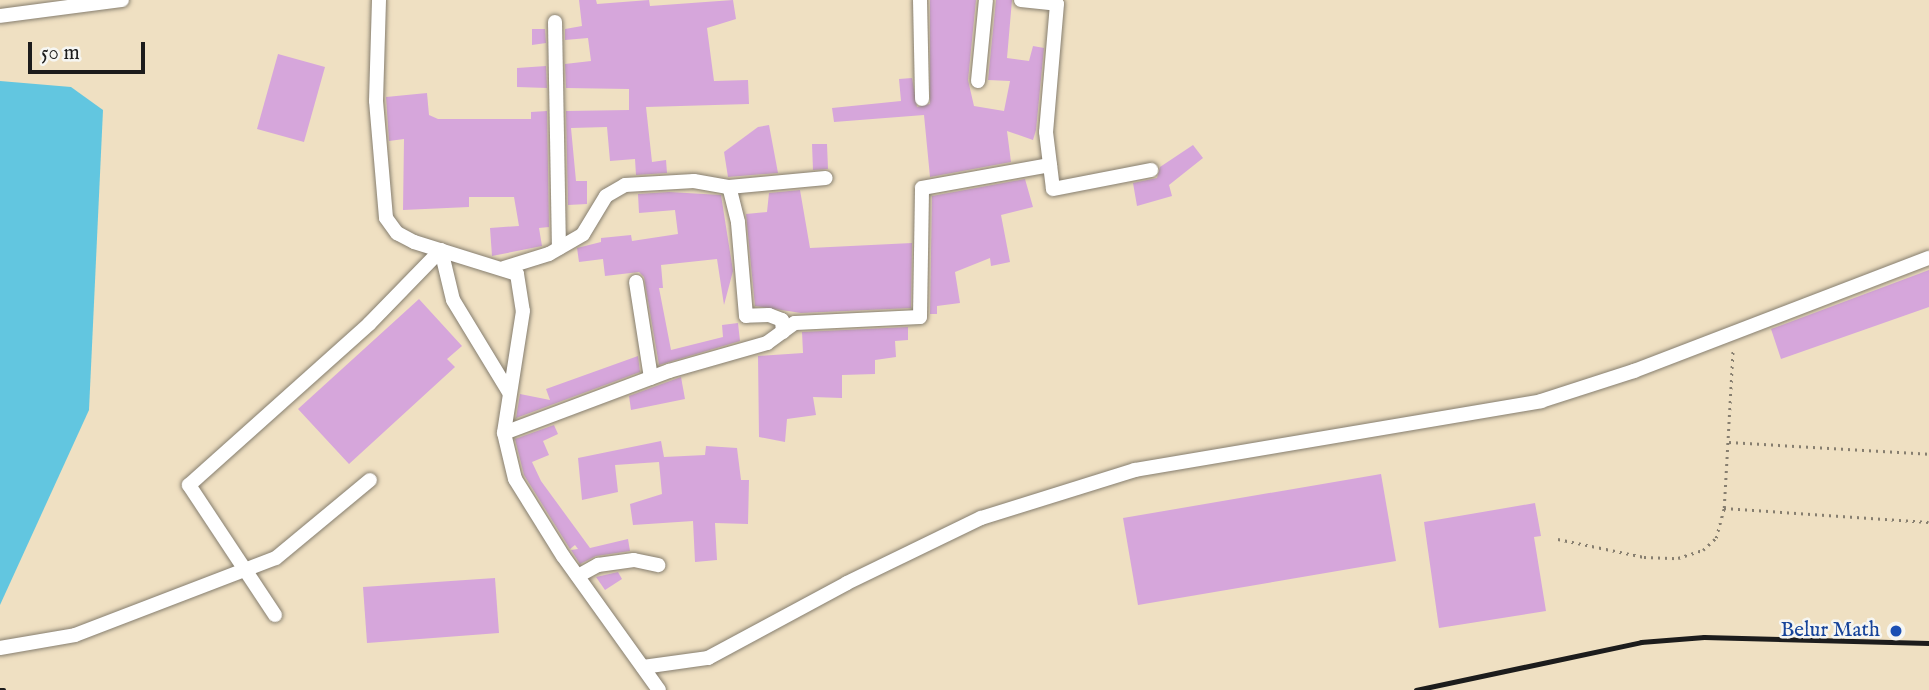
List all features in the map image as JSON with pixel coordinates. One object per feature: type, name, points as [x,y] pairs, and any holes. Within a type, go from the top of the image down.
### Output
[{"type":"street","points":[[0,16],[122,0]]},
{"type":"street","points":[[379,0],[376,101],[386,218],[397,233],[517,274],[523,312],[504,433],[515,478],[578,576],[659,690]]},
{"type":"street","points":[[920,0],[922,99]]},
{"type":"street","points":[[978,81],[986,0]]},
{"type":"street","points":[[1020,0],[1057,4],[1046,132],[1053,189],[1151,170]]},
{"type":"street","points":[[555,22],[559,248]]},
{"type":"street","points":[[504,433],[651,378],[767,343],[794,323],[920,317],[922,188],[1050,165]]},
{"type":"street","points":[[504,268],[559,248],[583,234],[606,196],[625,185],[694,181],[729,187],[826,178]]},
{"type":"street","points":[[729,187],[738,222],[746,316],[769,315],[782,320],[783,332]]},
{"type":"street","points":[[441,250],[453,300],[509,392]]},
{"type":"street","points":[[275,615],[249,569],[189,485],[369,324],[441,250]]},
{"type":"street","points":[[643,667],[708,658],[847,583],[981,518],[1135,470],[1541,401],[1730,334],[1929,258]]},
{"type":"street","points":[[636,282],[651,378]]},
{"type":"street","points":[[0,648],[75,635],[276,558],[370,480]]},
{"type":"street","points":[[578,576],[598,565],[634,560],[658,565]]},
{"type":"path","points":[[1558,540],[1644,557],[1678,558],[1703,550],[1716,538],[1724,508],[1735,356],[1730,334]]},
{"type":"path","points":[[1729,442],[1929,454]]},
{"type":"path","points":[[1724,508],[1929,522]]},
{"type":"water","points":[[0,81],[71,87],[103,110],[89,410],[0,605]]},
{"type":"building","points":[[579,0],[596,0],[597,4],[649,0],[650,6],[733,0],[736,19],[707,28],[714,81],[748,80],[749,104],[646,107],[652,162],[666,160],[667,173],[636,175],[635,159],[610,161],[607,127],[571,128],[576,181],[587,181],[587,204],[568,205],[566,111],[629,110],[629,89],[566,88],[565,64],[591,61],[588,38],[565,40],[565,29],[582,26]]},
{"type":"building","points":[[930,0],[976,0],[968,80],[974,106],[1004,111],[1010,81],[988,80],[996,0],[1012,0],[1007,58],[1029,61],[1033,46],[1044,48],[1036,130],[1033,140],[1007,131],[1011,162],[930,177],[924,115],[834,122],[832,108],[901,101],[899,79],[912,78],[917,107],[930,104]]},
{"type":"building","points":[[532,29],[545,29],[546,43],[532,45]]},
{"type":"building","points":[[278,54],[325,67],[304,142],[257,129]]},
{"type":"building","points":[[546,66],[547,88],[517,87],[517,68]]},
{"type":"building","points":[[427,93],[429,115],[438,119],[531,119],[531,112],[547,111],[549,227],[539,228],[542,246],[492,256],[490,228],[519,226],[514,197],[469,197],[469,207],[403,210],[404,139],[389,141],[386,97]]},
{"type":"building","points":[[769,125],[778,173],[728,177],[724,152],[758,127]]},
{"type":"building","points":[[812,144],[827,144],[828,169],[813,170]]},
{"type":"building","points":[[1193,145],[1203,158],[1169,185],[1172,196],[1137,206],[1133,183],[1157,178],[1160,167]]},
{"type":"building","points":[[1025,179],[1033,207],[1001,215],[1010,262],[991,266],[990,258],[955,272],[960,303],[937,306],[937,314],[930,314],[932,196]]},
{"type":"building","points":[[800,190],[810,248],[912,243],[911,308],[801,313],[755,306],[746,214],[767,212],[769,193]]},
{"type":"building","points":[[669,192],[721,195],[733,271],[724,305],[717,259],[661,265],[663,288],[659,288],[671,350],[723,337],[722,325],[738,323],[740,341],[659,365],[644,277],[639,272],[605,276],[603,259],[579,262],[577,248],[601,242],[601,238],[631,235],[632,241],[678,234],[675,210],[639,213],[638,194]]},
{"type":"building","points":[[1929,270],[1929,307],[1781,359],[1771,329]]},
{"type":"building","points":[[419,299],[462,346],[447,359],[455,367],[349,464],[298,409]]},
{"type":"building","points":[[908,327],[908,340],[895,341],[896,357],[875,360],[875,374],[842,375],[842,398],[813,397],[816,415],[787,419],[785,442],[759,437],[758,356],[803,353],[802,332]]},
{"type":"building","points":[[638,356],[640,372],[516,418],[520,394],[550,400],[546,389]]},
{"type":"building","points":[[681,377],[685,399],[631,410],[629,396]]},
{"type":"building","points":[[554,425],[558,434],[543,441],[549,455],[532,462],[541,481],[590,548],[628,539],[630,551],[596,556],[580,564],[571,550],[578,549],[575,545],[570,549],[524,475],[515,439]]},
{"type":"building","points":[[661,441],[664,457],[705,455],[706,446],[737,448],[741,480],[749,480],[748,524],[715,523],[717,560],[695,562],[693,521],[633,525],[630,504],[662,494],[659,462],[615,465],[618,492],[582,500],[578,458]]},
{"type":"building","points":[[1381,474],[1396,561],[1138,605],[1123,518]]},
{"type":"building","points":[[1535,503],[1541,536],[1534,537],[1546,611],[1439,628],[1424,522]]},
{"type":"building","points":[[618,572],[622,579],[605,590],[596,577]]},
{"type":"building","points":[[495,578],[499,633],[367,643],[363,587]]},
{"type":"railway","points":[[1416,690],[1641,642],[1704,637],[1929,643]]},
{"type":"place","name":"Belur Math","points":[[1896,631]]}]
